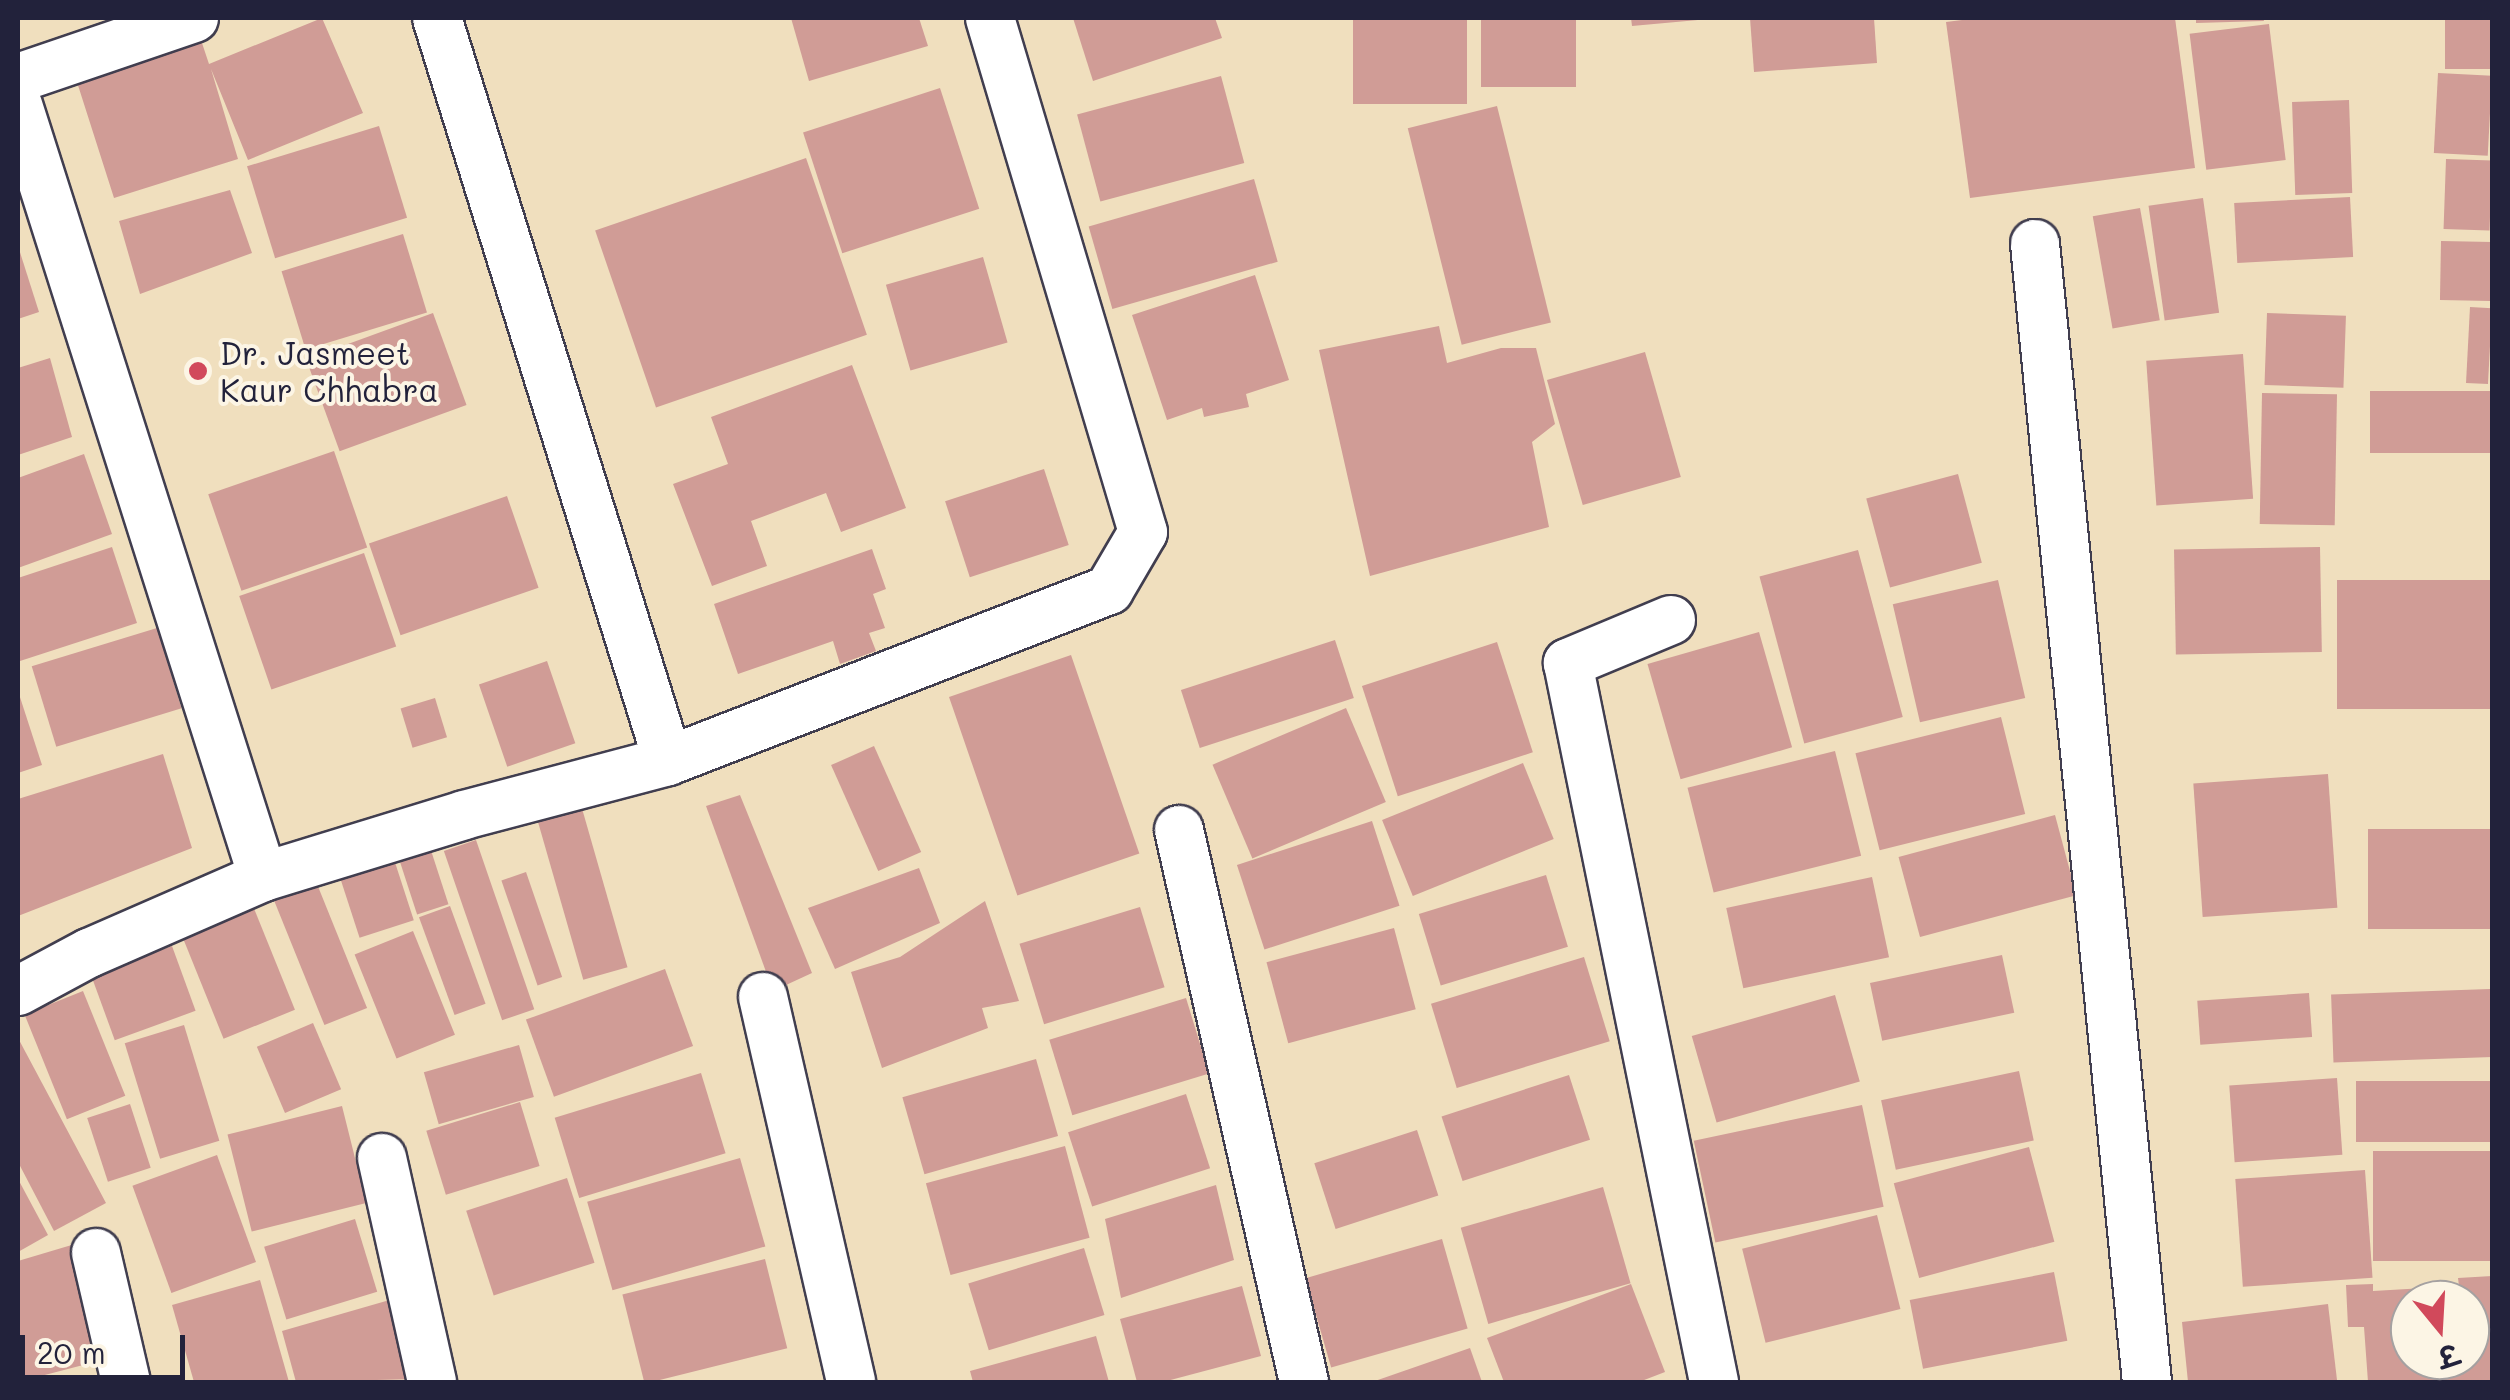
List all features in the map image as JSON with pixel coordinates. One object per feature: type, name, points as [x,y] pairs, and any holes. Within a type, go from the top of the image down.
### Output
[{"type":"street","points":[[18,78],[194,18]]},
{"type":"street","points":[[437,18],[668,760]]},
{"type":"street","points":[[18,990],[89,952],[263,876],[464,815],[668,760],[1109,590],[1143,532],[990,18]]},
{"type":"street","points":[[18,105],[263,876]]},
{"type":"street","points":[[2035,244],[2146,1382]]},
{"type":"street","points":[[1671,620],[1568,663],[1714,1382]]},
{"type":"street","points":[[1179,830],[1304,1382]]},
{"type":"street","points":[[763,997],[852,1382]]},
{"type":"street","points":[[382,1158],[432,1382]]},
{"type":"street","points":[[96,1252],[126,1382]]},
{"type":"building","points":[[322,18],[363,113],[248,160],[211,69],[238,159],[114,198],[76,79],[201,40],[209,64]]},
{"type":"building","points":[[791,18],[919,18],[928,46],[809,81]]},
{"type":"building","points":[[1073,18],[1215,18],[1222,38],[1093,81]]},
{"type":"building","points":[[1353,18],[1467,18],[1467,104],[1353,104]]},
{"type":"building","points":[[1481,18],[1576,18],[1576,87],[1481,87]]},
{"type":"building","points":[[1631,18],[1698,18],[1698,20],[1632,26]]},
{"type":"building","points":[[1750,18],[1874,18],[1877,63],[1754,72]]},
{"type":"building","points":[[1978,18],[2175,18],[2195,168],[1970,198],[1946,22]]},
{"type":"building","points":[[2196,18],[2263,18],[2264,21],[2196,23]]},
{"type":"building","points":[[2445,18],[2492,18],[2492,69],[2445,69]]},
{"type":"building","points":[[2269,24],[2286,160],[2206,170],[2190,34]]},
{"type":"building","points":[[2438,73],[2492,76],[2488,156],[2434,153]]},
{"type":"building","points":[[1221,76],[1244,163],[1100,201],[1077,115]]},
{"type":"building","points":[[940,88],[979,209],[842,253],[803,132]]},
{"type":"building","points":[[2349,100],[2352,193],[2295,195],[2292,102]]},
{"type":"building","points":[[1497,106],[1551,322],[1462,345],[1408,128]]},
{"type":"building","points":[[379,126],[407,218],[275,258],[247,166]]},
{"type":"building","points":[[806,158],[867,335],[656,407],[595,231]]},
{"type":"building","points":[[2446,159],[2492,161],[2490,231],[2444,229]]},
{"type":"building","points":[[1254,179],[1278,262],[1112,309],[1089,226]]},
{"type":"building","points":[[230,190],[252,253],[140,294],[119,221]]},
{"type":"building","points":[[2350,197],[2353,257],[2237,263],[2234,203]]},
{"type":"building","points":[[2203,198],[2219,313],[2165,321],[2149,206]]},
{"type":"building","points":[[2140,208],[2160,320],[2113,329],[2093,216]]},
{"type":"building","points":[[403,234],[427,312],[306,350],[282,271]]},
{"type":"building","points":[[2441,241],[2492,242],[2491,301],[2440,300]]},
{"type":"building","points":[[18,246],[39,312],[18,319]]},
{"type":"building","points":[[983,257],[1008,343],[910,370],[886,285]]},
{"type":"building","points":[[1255,275],[1289,380],[1246,394],[1249,407],[1204,417],[1202,408],[1167,420],[1132,315]]},
{"type":"building","points":[[2470,307],[2492,308],[2488,384],[2466,383]]},
{"type":"building","points":[[433,313],[467,405],[340,451],[306,359]]},
{"type":"building","points":[[2267,313],[2346,316],[2343,388],[2264,385]]},
{"type":"building","points":[[1439,326],[1447,363],[1501,348],[1536,348],[1555,424],[1532,442],[1549,527],[1370,576],[1319,350]]},
{"type":"building","points":[[1645,352],[1681,477],[1583,505],[1547,380]]},
{"type":"building","points":[[2243,354],[2253,499],[2156,505],[2146,361]]},
{"type":"building","points":[[50,358],[72,437],[18,455],[18,368]]},
{"type":"building","points":[[852,365],[906,508],[841,532],[826,493],[751,521],[767,566],[712,586],[673,484],[728,464],[711,417]]},
{"type":"building","points":[[2370,391],[2492,391],[2492,453],[2370,453]]},
{"type":"building","points":[[2262,393],[2337,394],[2335,525],[2260,524]]},
{"type":"building","points":[[334,451],[367,547],[241,591],[208,494]]},
{"type":"building","points":[[84,454],[112,534],[18,568],[18,478]]},
{"type":"building","points":[[1044,469],[1069,545],[970,577],[945,501]]},
{"type":"building","points":[[1958,474],[1982,563],[1890,587],[1866,499]]},
{"type":"building","points":[[507,496],[539,588],[401,635],[369,544]]},
{"type":"building","points":[[112,547],[137,623],[20,661],[18,578]]},
{"type":"building","points":[[2320,547],[2322,652],[2176,655],[2174,550]]},
{"type":"building","points":[[872,549],[886,589],[873,594],[885,628],[869,633],[876,651],[840,664],[833,641],[738,674],[714,604]]},
{"type":"building","points":[[1858,550],[1903,717],[1804,744],[1759,576]]},
{"type":"building","points":[[364,553],[396,647],[271,690],[239,596]]},
{"type":"building","points":[[1998,580],[2025,698],[1920,722],[1893,604]]},
{"type":"building","points":[[2337,580],[2492,580],[2492,709],[2337,709]]},
{"type":"building","points":[[157,628],[182,708],[56,747],[32,666]]},
{"type":"building","points":[[1759,632],[1792,747],[1681,779],[1647,664]]},
{"type":"building","points":[[1335,640],[1354,698],[1200,748],[1181,690]]},
{"type":"building","points":[[1497,642],[1533,752],[1398,796],[1362,686]]},
{"type":"building","points":[[1071,655],[1139,854],[1017,896],[949,697]]},
{"type":"building","points":[[547,661],[575,743],[507,767],[479,684]]},
{"type":"building","points":[[18,691],[42,765],[18,773]]},
{"type":"building","points":[[435,698],[447,737],[413,748],[401,709]]},
{"type":"building","points":[[1346,708],[1386,802],[1252,859],[1213,765]]},
{"type":"building","points":[[2001,717],[2025,814],[1880,850],[1855,753]]},
{"type":"building","points":[[874,746],[921,852],[878,871],[831,765]]},
{"type":"building","points":[[1835,751],[1861,856],[1714,893],[1688,788]]},
{"type":"building","points":[[163,754],[192,848],[18,916],[18,799]]},
{"type":"building","points":[[1523,763],[1554,839],[1413,896],[1382,820]]},
{"type":"building","points":[[2328,774],[2337,908],[2203,917],[2193,783]]},
{"type":"building","points":[[740,795],[812,973],[773,991],[706,806]]},
{"type":"building","points":[[579,798],[628,967],[583,980],[535,811]]},
{"type":"building","points":[[2055,815],[2076,895],[1920,937],[1899,857]]},
{"type":"building","points":[[1372,821],[1400,906],[1264,950],[1237,865]]},
{"type":"building","points":[[2368,829],[2492,829],[2492,929],[2368,929]]},
{"type":"building","points":[[425,832],[448,904],[417,914],[394,842]]},
{"type":"building","points":[[476,840],[534,1009],[502,1020],[444,851]]},
{"type":"building","points":[[390,847],[414,920],[360,938],[336,865]]},
{"type":"building","points":[[919,868],[940,923],[835,969],[808,908]]},
{"type":"building","points":[[526,872],[562,977],[538,985],[501,880]]},
{"type":"building","points":[[1546,875],[1568,947],[1441,986],[1419,914]]},
{"type":"building","points":[[1872,877],[1889,957],[1743,988],[1726,908]]},
{"type":"building","points":[[315,879],[367,1008],[324,1025],[272,896]]},
{"type":"building","points":[[985,901],[1019,1001],[982,1008],[988,1028],[882,1068],[851,972],[900,957]]},
{"type":"building","points":[[253,906],[295,1010],[224,1039],[182,935]]},
{"type":"building","points":[[450,906],[486,1004],[455,1015],[419,917]]},
{"type":"building","points":[[1140,907],[1165,987],[1044,1024],[1020,944]]},
{"type":"building","points":[[1394,928],[1416,1009],[1288,1043],[1266,962]]},
{"type":"building","points":[[413,931],[455,1035],[397,1058],[355,955]]},
{"type":"building","points":[[172,946],[196,1011],[115,1040],[91,975]]},
{"type":"building","points":[[2002,955],[2014,1013],[1882,1041],[1870,983]]},
{"type":"building","points":[[1584,957],[1610,1041],[1457,1088],[1431,1004]]},
{"type":"building","points":[[665,969],[693,1046],[554,1097],[526,1020]]},
{"type":"building","points":[[2490,989],[2492,1057],[2333,1063],[2331,995]]},
{"type":"building","points":[[83,991],[125,1096],[67,1119],[25,1015]]},
{"type":"building","points":[[2309,993],[2312,1037],[2200,1045],[2197,1001]]},
{"type":"building","points":[[1835,995],[1860,1082],[1717,1123],[1692,1036]]},
{"type":"building","points":[[1186,998],[1209,1074],[1072,1115],[1049,1040]]},
{"type":"building","points":[[313,1023],[341,1089],[285,1113],[257,1047]]},
{"type":"building","points":[[184,1025],[219,1141],[160,1159],[125,1043]]},
{"type":"building","points":[[18,1038],[106,1203],[54,1231],[18,1162]]},
{"type":"building","points":[[519,1045],[534,1097],[439,1124],[424,1072]]},
{"type":"building","points":[[1036,1059],[1058,1136],[924,1174],[902,1097]]},
{"type":"building","points":[[2019,1071],[2034,1140],[1896,1170],[1881,1100]]},
{"type":"building","points":[[701,1073],[726,1153],[579,1198],[555,1118]]},
{"type":"building","points":[[1569,1075],[1590,1140],[1463,1181],[1442,1116]]},
{"type":"building","points":[[2337,1078],[2342,1155],[2235,1162],[2229,1086]]},
{"type":"building","points":[[2356,1081],[2492,1081],[2492,1142],[2356,1142]]},
{"type":"building","points":[[1186,1094],[1210,1168],[1092,1207],[1068,1132]]},
{"type":"building","points":[[520,1102],[540,1166],[446,1195],[426,1131]]},
{"type":"building","points":[[130,1104],[151,1168],[108,1182],[87,1118]]},
{"type":"building","points":[[1862,1105],[1884,1207],[1715,1242],[1694,1141]]},
{"type":"building","points":[[342,1106],[366,1203],[252,1232],[228,1135]]},
{"type":"building","points":[[1417,1130],[1438,1196],[1336,1229],[1314,1163]]},
{"type":"building","points":[[1065,1146],[1090,1238],[950,1275],[926,1183]]},
{"type":"building","points":[[2029,1147],[2054,1242],[1919,1278],[1894,1183]]},
{"type":"building","points":[[2373,1151],[2492,1151],[2492,1261],[2373,1261]]},
{"type":"building","points":[[217,1155],[256,1262],[171,1293],[132,1186]]},
{"type":"building","points":[[740,1158],[765,1246],[613,1290],[587,1202]]},
{"type":"building","points":[[2365,1170],[2373,1278],[2243,1287],[2235,1179]]},
{"type":"building","points":[[567,1178],[595,1263],[494,1295],[466,1211]]},
{"type":"building","points":[[18,1179],[48,1235],[18,1252]]},
{"type":"building","points":[[1216,1185],[1234,1260],[1121,1298],[1105,1219]]},
{"type":"building","points":[[1603,1187],[1631,1283],[1488,1324],[1461,1228]]},
{"type":"building","points":[[1877,1215],[1900,1309],[1766,1343],[1742,1249]]},
{"type":"building","points":[[355,1219],[377,1292],[286,1319],[264,1247]]},
{"type":"building","points":[[1442,1239],[1468,1328],[1331,1368],[1306,1278]]},
{"type":"building","points":[[75,1244],[110,1358],[18,1382],[18,1261]]},
{"type":"building","points":[[1084,1248],[1104,1315],[989,1350],[968,1283]]},
{"type":"building","points":[[765,1259],[787,1348],[644,1382],[622,1295]]},
{"type":"building","points":[[2054,1272],[2067,1341],[1923,1369],[1910,1300]]},
{"type":"building","points":[[2492,1276],[2492,1382],[2368,1382],[2364,1327],[2348,1327],[2346,1285],[2373,1284],[2373,1291],[2390,1290],[2390,1380],[2490,1380],[2490,1280],[2458,1280]]},
{"type":"building","points":[[260,1280],[289,1382],[194,1382],[172,1305]]},
{"type":"building","points":[[1631,1284],[1665,1372],[1639,1382],[1504,1382],[1487,1338]]},
{"type":"building","points":[[1242,1286],[1261,1356],[1163,1382],[1137,1382],[1120,1319]]},
{"type":"building","points":[[393,1299],[417,1379],[296,1382],[282,1331]]},
{"type":"building","points":[[2328,1304],[2337,1380],[2188,1382],[2182,1322]]},
{"type":"building","points":[[1096,1336],[1109,1382],[973,1382],[970,1371]]},
{"type":"building","points":[[1470,1348],[1482,1382],[1372,1382]]},
{"type":"place","name":"Dr. Jasmeet Kaur Chhabra","points":[[198,371]]}]
